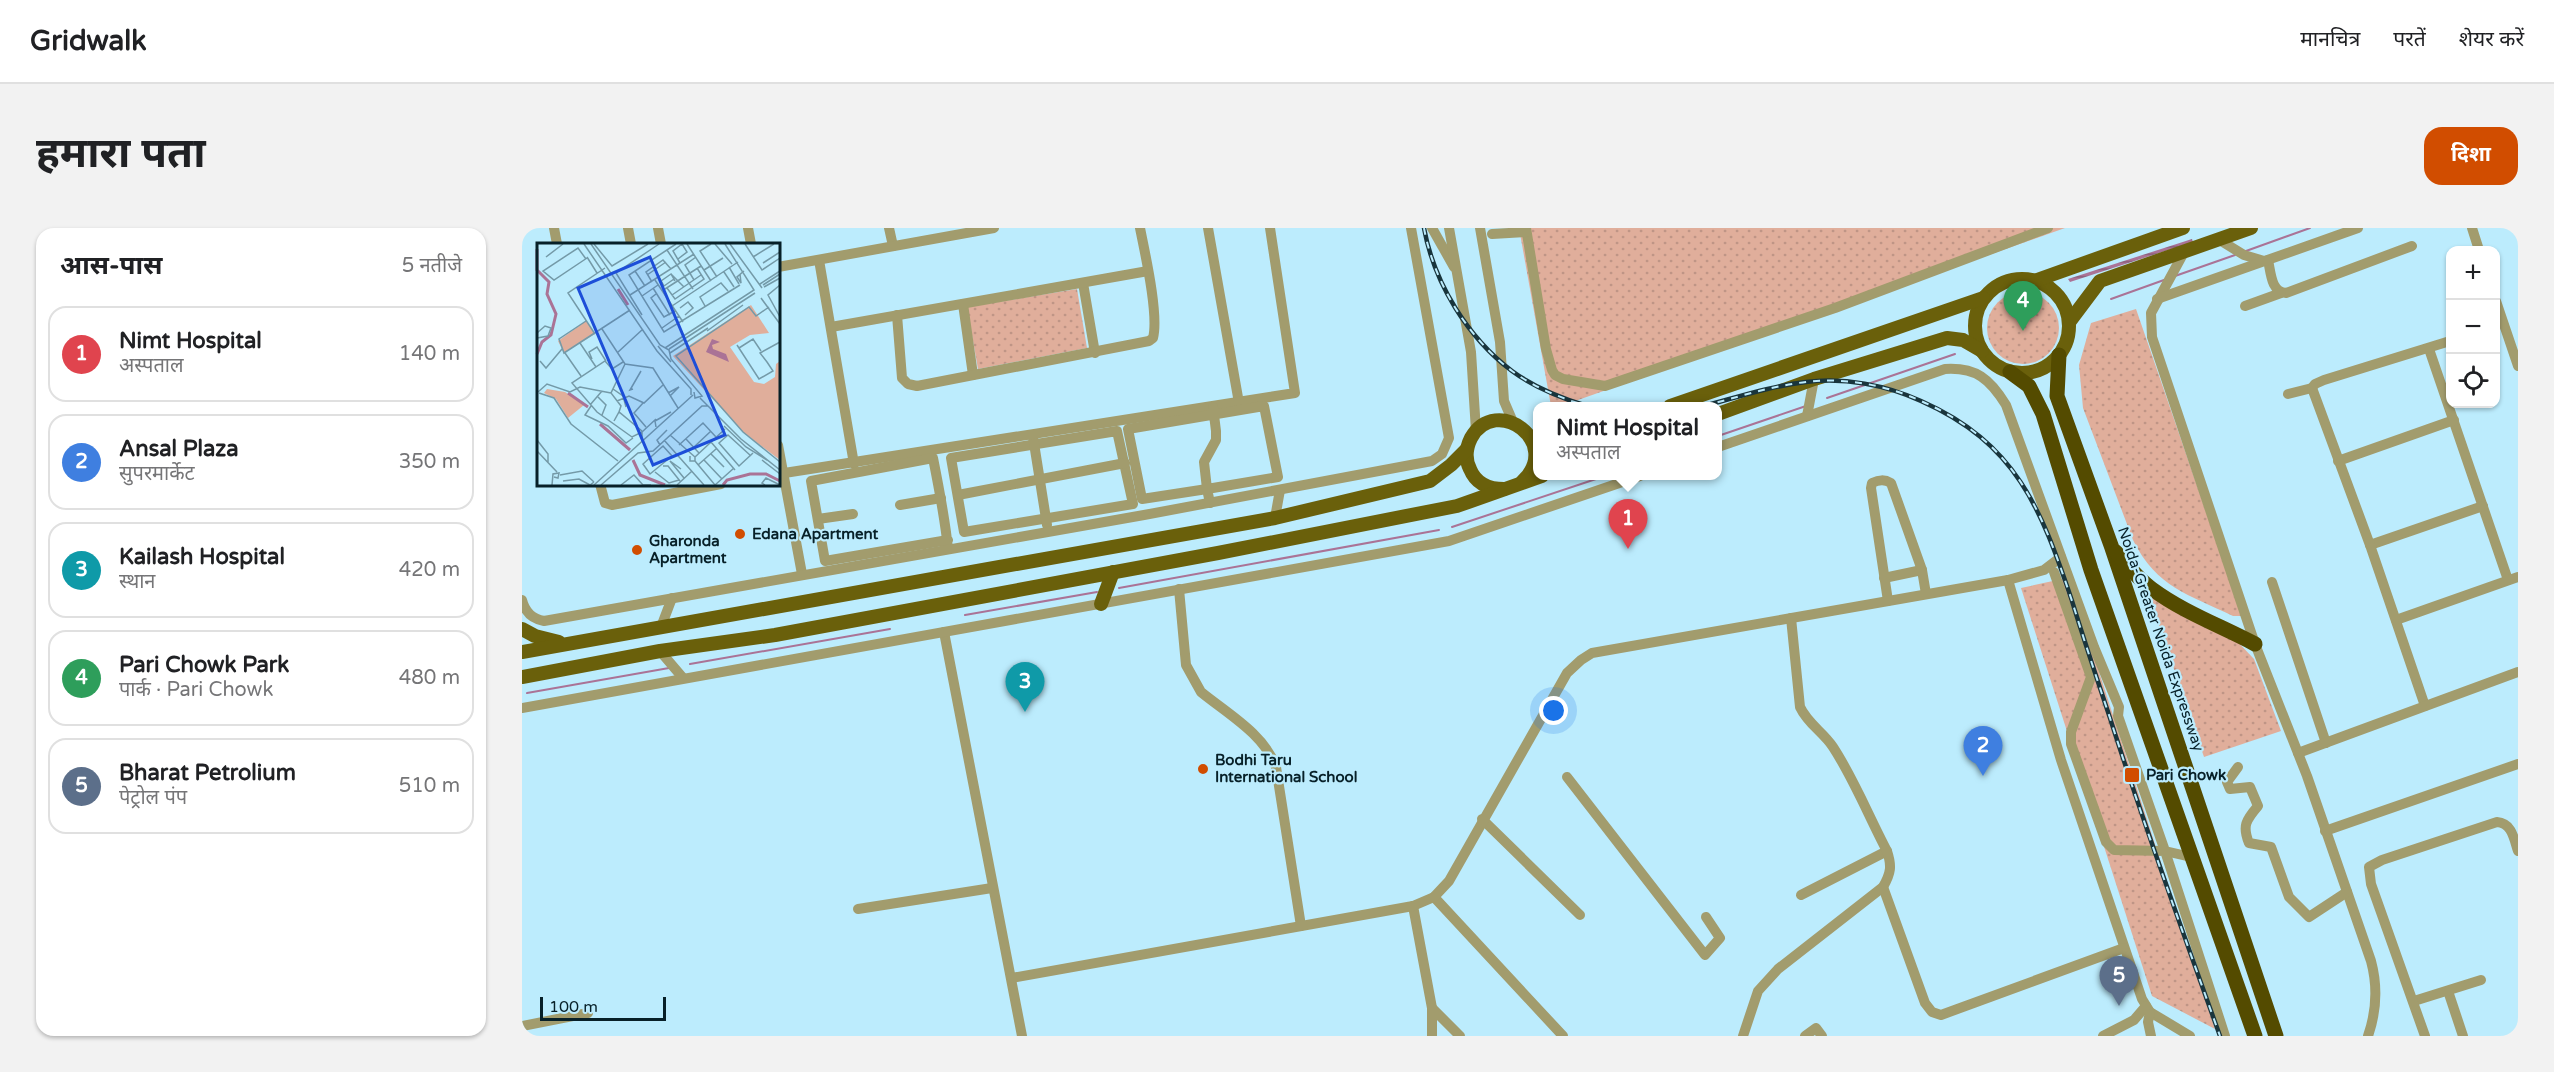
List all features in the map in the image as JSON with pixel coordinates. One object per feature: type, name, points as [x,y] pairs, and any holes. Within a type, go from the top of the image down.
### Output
[{"type":"highway","name":"Noida-Greater Noida Expressway","points":[[2059,356],[2057,396],[2112,548],[2276,1036]]},
{"type":"highway","points":[[2010,372],[2029,386],[2043,414],[2091,570],[2255,1036]]},
{"type":"highway","points":[[2112,548],[2152,589],[2178,606],[2255,644]]},
{"type":"main road","points":[[2037,280],[2183,228]]},
{"type":"main road","points":[[2070,321],[2100,281],[2183,254],[2251,228]]},
{"type":"main road","points":[[2022,278],[2037,280],[2049,286],[2066,307],[2070,321],[2066,345],[2059,356],[2049,365],[2023,374],[2010,372],[1989,360],[1976,338],[1977,310],[1983,298],[1994,287],[2007,280],[2022,278]]},
{"type":"main road","points":[[1682,402],[1983,298]]},
{"type":"main road","points":[[1722,413],[1814,379],[1947,338],[1963,340],[1982,351]]},
{"type":"main road","points":[[522,652],[1275,518],[1430,481],[1467,449],[1476,431],[1487,423],[1500,420],[1513,422],[1533,435]]},
{"type":"main road","points":[[1467,449],[1466,458],[1472,475],[1486,486],[1504,489]]},
{"type":"main road","points":[[1521,483],[1533,467]]},
{"type":"main road","points":[[522,677],[1113,572],[1457,506],[1533,479]]},
{"type":"main road","points":[[1101,604],[1113,572]]},
{"type":"main road","points":[[751,638],[757,632],[780,626],[784,621],[782,614],[764,610]]},
{"type":"main road","points":[[522,629],[550,641],[571,643]]},
{"type":"street","points":[[554,228],[556,243]]},
{"type":"street","points":[[628,228],[631,243]]},
{"type":"street","points":[[658,228],[661,243]]},
{"type":"street","points":[[748,228],[751,243]]},
{"type":"street","points":[[890,228],[893,246]]},
{"type":"street","points":[[780,267],[994,228]]},
{"type":"street","points":[[897,315],[902,378],[908,384],[917,386],[1095,353],[1153,338],[1148,271],[1140,228]]},
{"type":"street","points":[[1208,228],[1239,403]]},
{"type":"street","points":[[802,574],[780,474],[1033,440],[1214,411],[1264,406],[1278,477],[1142,499],[1128,429],[1214,411],[1239,403],[1295,393],[1270,228]]},
{"type":"street","points":[[522,600],[528,613],[536,620],[544,621],[802,574],[826,566],[948,544],[1047,532],[1432,461],[1447,447],[1449,438],[1411,228]]},
{"type":"street","points":[[1432,228],[1456,270]]},
{"type":"street","points":[[1449,228],[1472,352],[1476,431]]},
{"type":"street","points":[[1480,228],[1500,342],[1504,401],[1513,422]]},
{"type":"street","points":[[1484,249],[1493,231],[1526,230],[1546,349],[1552,370],[1555,375],[1563,379],[1605,386],[1835,308],[2048,228]]},
{"type":"street","points":[[2157,299],[2358,228]]},
{"type":"street","points":[[2472,228],[2478,246]]},
{"type":"street","points":[[2218,240],[2241,253],[2266,261]]},
{"type":"street","points":[[2245,306],[2412,246]]},
{"type":"street","points":[[2183,254],[2151,313],[2152,337],[2255,644],[2298,753],[2371,961],[2377,984],[2372,1025],[2368,1036]]},
{"type":"street","points":[[819,260],[854,464]]},
{"type":"street","points":[[2266,261],[2274,288],[2281,293]]},
{"type":"street","points":[[831,327],[1148,271]]},
{"type":"street","points":[[1083,283],[1095,353]]},
{"type":"street","points":[[963,304],[973,375]]},
{"type":"street","points":[[2500,324],[2518,366]]},
{"type":"street","points":[[2288,394],[2312,388],[2324,380],[2446,343]]},
{"type":"street","points":[[2396,620],[2513,579],[2483,506],[2430,349]]},
{"type":"street","points":[[1722,446],[1945,369],[1960,368],[1984,378],[1996,389],[2006,405],[2067,574],[2119,707],[2118,716],[2225,1036]]},
{"type":"street","points":[[1807,416],[1814,379]]},
{"type":"street","points":[[2312,388],[2370,545],[2425,706]]},
{"type":"street","points":[[1209,503],[1204,462],[1216,440],[1214,411]]},
{"type":"street","points":[[2338,461],[2454,420]]},
{"type":"street","points":[[1117,431],[1125,463],[1133,504],[964,531],[951,458],[1033,440],[1117,431]]},
{"type":"street","points":[[1033,440],[1047,532]]},
{"type":"street","points":[[826,566],[811,481],[933,458],[948,544]]},
{"type":"street","points":[[958,495],[1125,463]]},
{"type":"street","points":[[522,708],[1449,541],[1628,480]]},
{"type":"street","points":[[1888,601],[1871,488],[1872,483],[1876,481],[1886,480],[1891,483],[1922,570],[1926,594]]},
{"type":"street","points":[[600,486],[605,503],[612,505],[711,486]]},
{"type":"street","points":[[1275,518],[1280,490]]},
{"type":"street","points":[[900,505],[940,498]]},
{"type":"street","points":[[2370,545],[2483,506]]},
{"type":"street","points":[[818,519],[853,514]]},
{"type":"street","points":[[2049,571],[2061,557]]},
{"type":"street","points":[[1884,578],[1922,570]]},
{"type":"street","points":[[2049,571],[2091,677],[2071,732],[2071,744],[2106,842],[2114,850]]},
{"type":"street","points":[[1012,978],[1413,906],[1434,897],[1449,881],[1482,819],[1518,761],[1552,696],[1567,673],[1581,660],[1593,654],[2049,571],[2067,574]]},
{"type":"street","points":[[2008,580],[2057,748],[2124,948],[2148,1009],[2151,1036]]},
{"type":"street","points":[[2272,582],[2326,743]]},
{"type":"street","points":[[1179,589],[1186,665],[1194,682],[1201,692],[1262,741],[1276,767],[1301,926]]},
{"type":"street","points":[[661,627],[672,598]]},
{"type":"street","points":[[1743,1036],[1762,985],[1778,969],[1883,887],[1891,874],[1887,851],[1841,760],[1831,744],[1806,718],[1800,707],[1791,618]]},
{"type":"street","points":[[944,632],[1022,1036]]},
{"type":"street","points":[[660,651],[683,678]]},
{"type":"street","points":[[2298,753],[2518,672]]},
{"type":"street","points":[[2119,707],[2133,690]]},
{"type":"street","points":[[2057,748],[2071,744]]},
{"type":"street","points":[[2325,831],[2518,764]]},
{"type":"street","points":[[2238,767],[2227,782],[2230,789],[2250,787],[2258,806],[2247,818],[2244,830],[2246,836],[2249,843],[2271,847],[2289,897],[2309,916],[2347,892]]},
{"type":"street","points":[[1567,777],[1705,955],[1720,938],[1706,917]]},
{"type":"street","points":[[1482,819],[1580,915]]},
{"type":"street","points":[[2426,1036],[2371,884],[2369,867],[2382,860],[2497,822],[2508,826],[2518,851]]},
{"type":"street","points":[[2094,860],[2114,850],[2164,851],[2192,857]]},
{"type":"street","points":[[1801,895],[1887,851]]},
{"type":"street","points":[[1883,887],[1925,1003],[1932,1012],[1941,1015],[2124,948]]},
{"type":"street","points":[[858,909],[992,888]]},
{"type":"street","points":[[1434,897],[1560,1035]]},
{"type":"street","points":[[1413,906],[1432,1008],[1432,1036]]},
{"type":"street","points":[[2414,1001],[2481,980]]},
{"type":"street","points":[[2448,991],[2463,1036]]},
{"type":"street","points":[[1432,1008],[1460,1036]]},
{"type":"street","points":[[2103,1036],[2134,1020],[2148,1009]]},
{"type":"street","points":[[2148,1009],[2190,1036]]},
{"type":"street","points":[[522,1026],[588,1013]]},
{"type":"street","points":[[1805,1036],[1816,1028],[1822,1036]]},
{"type":"shaded area","points":[[1519,228],[2065,228],[1572,402],[1550,402]]},
{"type":"shaded area","points":[[2192,239],[2193,242],[2070,282],[2068,279]]},
{"type":"shaded area","points":[[1077,289],[1087,348],[978,369],[967,307]]},
{"type":"shaded area","points":[[2023,292],[2043,298],[2053,308],[2059,328],[2053,348],[2043,358],[2023,364],[2003,358],[1993,348],[1987,328],[1993,308],[2003,298]]},
{"type":"shaded area","points":[[2136,309],[2242,616],[2233,616],[2175,588],[2152,569],[2142,556],[2133,540],[2083,408],[2079,365],[2091,323]]},
{"type":"shaded area","points":[[2062,579],[2072,589],[2215,1029],[2152,996],[2021,588]]},
{"type":"shaded area","points":[[2149,596],[2233,637],[2254,659],[2281,731],[2204,757]]},
{"type":"waterway","points":[[2246,251],[2310,228]]},
{"type":"waterway","points":[[2175,276],[2235,255]]},
{"type":"waterway","points":[[2111,299],[2164,280]]},
{"type":"waterway","points":[[1827,398],[1955,354]]},
{"type":"waterway","points":[[1722,435],[1806,406]]},
{"type":"waterway","points":[[1452,527],[1593,480]]},
{"type":"waterway","points":[[1119,588],[1439,530]]},
{"type":"waterway","points":[[965,615],[1097,592]]},
{"type":"waterway","points":[[690,664],[890,629]]},
{"type":"waterway","points":[[527,693],[669,668]]},
{"type":"railway","points":[[1424,228],[1436,269],[1455,308],[1467,326],[1496,358],[1512,371],[1530,383],[1575,402]]},
{"type":"railway","points":[[1719,402],[1793,384],[1820,381],[1865,384],[1908,395],[1953,418],[1980,437],[2002,458],[2036,508],[2061,567],[2136,798],[2220,1036]]},
{"type":"place","name":"Pari Chowk Park","points":[[2023,331]]},
{"type":"place","name":"Edana Apartment","points":[[740,534]]},
{"type":"place","name":"Nimt Hospital","points":[[1628,549]]},
{"type":"place","name":"Gharonda Apartment","points":[[637,550]]},
{"type":"place","name":"Kailash Hospital","points":[[1025,712]]},
{"type":"place","name":"Bodhi Taru International School","points":[[1203,769]]},
{"type":"place","name":"Pari Chowk","points":[[2132,775]]},
{"type":"place","name":"Ansal Plaza","points":[[1983,776]]},
{"type":"place","name":"Bharat Petrolium","points":[[2119,1006]]}]
